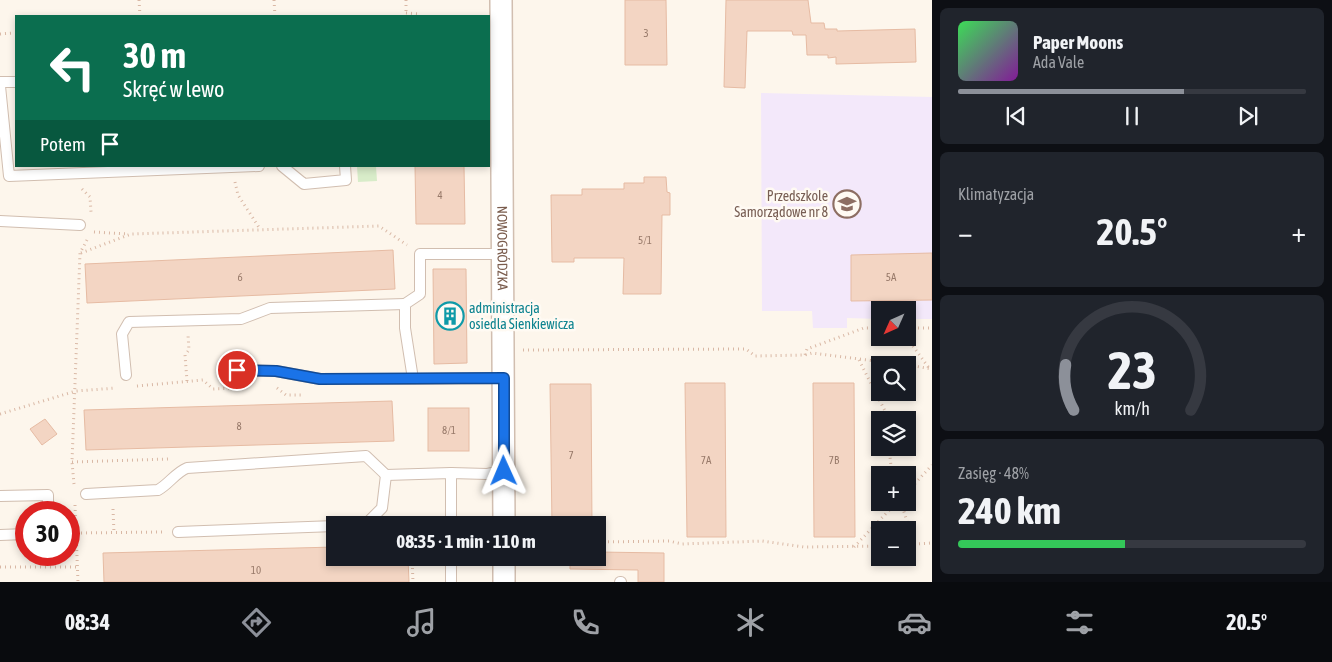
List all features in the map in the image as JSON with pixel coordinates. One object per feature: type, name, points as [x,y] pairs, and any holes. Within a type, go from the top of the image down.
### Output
[{"type":"street","name":"NOWOGRÓDZKA","points":[[501,0],[495,100],[502,254],[504,516]]},
{"type":"street","points":[[504,566],[504,582]]},
{"type":"lane","points":[[15,82],[0,84],[9,176],[246,167]]},
{"type":"lane","points":[[283,167],[304,184],[346,180],[345,167]]},
{"type":"lane","points":[[0,221],[80,225]]},
{"type":"lane","points":[[126,375],[122,334],[129,322],[241,319],[270,308],[405,304],[420,294],[420,254],[502,254]]},
{"type":"lane","points":[[405,304],[406,328],[413,379]]},
{"type":"lane","points":[[237,370],[276,371],[320,379],[504,378]]},
{"type":"lane","points":[[86,494],[158,490],[167,485],[178,472],[187,468],[366,456],[386,475],[487,474],[504,471]]},
{"type":"lane","points":[[451,473],[452,516]]},
{"type":"lane","points":[[374,516],[382,508],[386,475]]},
{"type":"lane","points":[[0,496],[48,495],[48,501]]},
{"type":"lane","points":[[178,532],[326,526]]},
{"type":"lane","points":[[0,535],[15,534]]},
{"type":"lane","points":[[451,566],[451,582]]},
{"type":"path","points":[[139,0],[140,15]]},
{"type":"path","points":[[274,0],[275,15]]},
{"type":"path","points":[[406,0],[406,14],[420,14]]},
{"type":"path","points":[[0,34],[13,33]]},
{"type":"path","points":[[232,168],[238,195],[261,230]]},
{"type":"path","points":[[68,173],[90,197],[91,214]]},
{"type":"path","points":[[92,232],[131,234],[379,226],[420,254]]},
{"type":"path","points":[[80,254],[131,234]]},
{"type":"path","points":[[76,391],[80,254],[88,239]]},
{"type":"path","points":[[188,320],[188,350],[185,355],[188,381]]},
{"type":"path","points":[[804,355],[807,349],[864,328],[871,328]]},
{"type":"path","points":[[916,328],[932,328]]},
{"type":"path","points":[[913,346],[930,368]]},
{"type":"path","points":[[522,350],[746,349],[755,356],[812,354],[871,361]]},
{"type":"path","points":[[858,359],[885,411]]},
{"type":"path","points":[[916,366],[930,368]]},
{"type":"path","points":[[132,386],[203,380],[213,390],[248,388]]},
{"type":"path","points":[[0,414],[76,391],[122,387]]},
{"type":"path","points":[[275,387],[286,395],[306,395]]},
{"type":"path","points":[[72,462],[179,458],[187,468]]},
{"type":"path","points":[[916,482],[932,465]]},
{"type":"path","points":[[113,493],[114,533]]},
{"type":"path","points":[[854,547],[888,511]]},
{"type":"path","points":[[80,534],[178,532]]},
{"type":"path","points":[[606,542],[669,541],[682,544],[762,541],[804,547],[871,546]]},
{"type":"path","points":[[916,544],[932,544]]},
{"type":"path","points":[[412,566],[413,582]]},
{"type":"path","points":[[0,567],[77,567]]},
{"type":"shaded area","name":"Przedszkole Samorządowe nr 8","points":[[761,93],[932,97],[932,319],[916,319],[916,301],[871,301],[871,319],[847,318],[847,328],[813,328],[812,311],[762,311]]},
{"type":"green space","points":[[357,167],[376,167],[377,181],[358,182]]},
{"type":"building","points":[[625,0],[666,0],[667,65],[625,65]]},
{"type":"building","points":[[726,0],[808,0],[811,23],[824,23],[825,29],[837,29],[837,31],[915,29],[916,62],[836,64],[836,57],[828,58],[828,55],[807,55],[806,35],[793,35],[792,31],[747,31],[745,88],[724,87]]},
{"type":"building","points":[[415,167],[464,167],[465,224],[416,224]]},
{"type":"building","points":[[644,177],[666,177],[667,192],[670,193],[670,215],[662,215],[661,294],[623,294],[624,258],[574,258],[574,262],[552,262],[551,195],[582,195],[582,189],[624,189],[624,183],[644,183]]},
{"type":"building","points":[[393,250],[395,289],[87,303],[85,264]]},
{"type":"building","points":[[932,253],[932,300],[851,301],[851,255]]},
{"type":"building","name":"administracja osiedla Sienkiewicza","points":[[433,269],[466,269],[467,363],[434,364]]},
{"type":"building","points":[[685,383],[725,383],[726,537],[687,537]]},
{"type":"building","points":[[813,383],[854,383],[855,537],[814,537]]},
{"type":"building","points":[[550,384],[591,384],[592,516],[552,516]]},
{"type":"building","points":[[392,401],[394,441],[86,450],[84,410]]},
{"type":"building","points":[[428,408],[469,408],[469,451],[428,451]]},
{"type":"building","points":[[45,419],[57,434],[42,445],[30,429]]},
{"type":"building","points":[[326,547],[326,566],[408,566],[409,582],[104,582],[103,553]]},
{"type":"building","points":[[606,552],[664,553],[664,582],[638,582],[638,570],[570,569],[570,566],[606,566]]},
{"type":"place","name":"Przedszkole Samorządowe nr 8","points":[[847,204]]},
{"type":"place","name":"administracja osiedla Sienkiewicza","points":[[450,316]]},
{"type":"route","points":[[237,370],[276,371],[320,379],[504,378],[504,471]]}]
